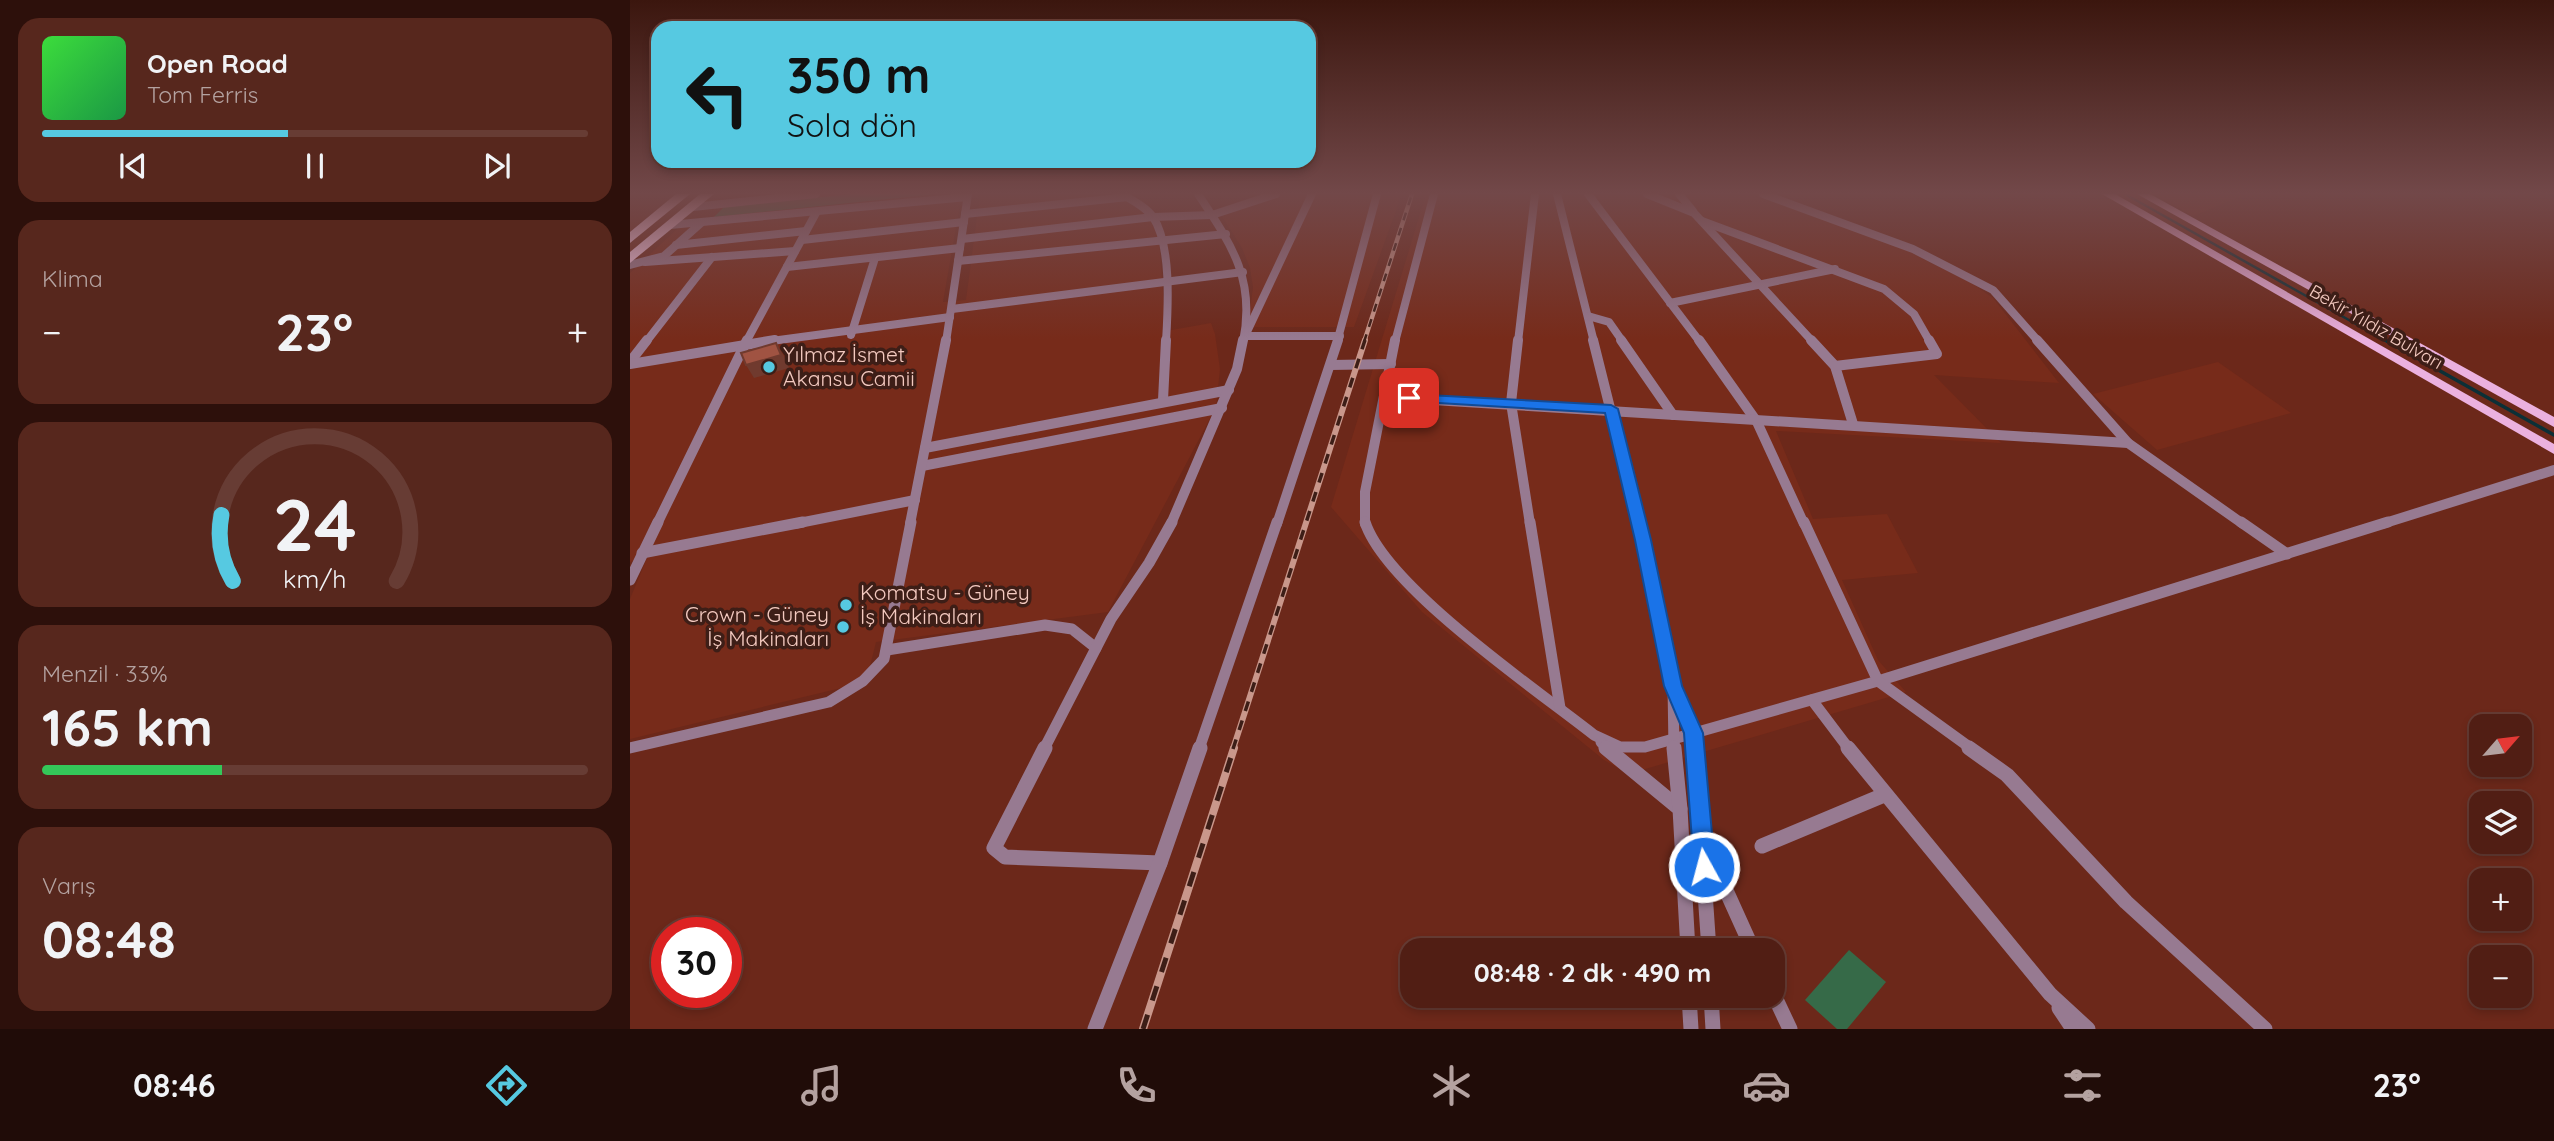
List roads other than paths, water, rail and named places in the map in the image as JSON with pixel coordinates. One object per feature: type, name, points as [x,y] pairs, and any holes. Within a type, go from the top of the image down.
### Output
[{"type":"highway","points":[[630,259],[650,242]]},
{"type":"main road","name":"Bekir Yıldız Bulvarı","points":[[2191,242],[2554,450]]},
{"type":"main road","name":"Bekir Yıldız Bulvarı","points":[[2228,242],[2554,423]]},
{"type":"street","points":[[630,265],[664,256],[679,242]]},
{"type":"street","points":[[676,245],[714,242]]},
{"type":"street","points":[[630,580],[743,348],[800,242]]},
{"type":"street","points":[[787,267],[875,258],[969,242]]},
{"type":"street","points":[[958,261],[1141,242]]},
{"type":"street","points":[[1161,242],[1169,329],[1163,400]]},
{"type":"street","points":[[1230,242],[1243,272],[1248,307],[1245,336]]},
{"type":"street","points":[[1160,863],[1005,857],[994,848],[1096,648],[1179,509],[1229,390],[1245,336],[1289,242]]},
{"type":"street","points":[[1095,1029],[1160,863],[1331,365],[1364,242]]},
{"type":"street","points":[[1420,242],[1402,305],[1364,502],[1365,523],[1373,542],[1385,559],[1440,613],[1594,735],[1620,762],[1680,809]]},
{"type":"street","points":[[1529,242],[1511,403],[1560,708]]},
{"type":"street","points":[[1569,242],[1643,540],[1673,686],[1673,740],[1687,938]]},
{"type":"street","points":[[1624,242],[1757,422],[1878,681],[2007,775],[2126,902],[2265,1029]]},
{"type":"street","points":[[1721,242],[1835,366],[1853,424]]},
{"type":"street","points":[[1761,242],[1884,289],[1914,314],[1937,354],[1835,366]]},
{"type":"street","points":[[1896,242],[1993,290],[2128,443],[2287,554]]},
{"type":"street","points":[[630,748],[829,702],[872,674],[887,650],[950,317],[961,243]]},
{"type":"street","points":[[645,262],[796,251]]},
{"type":"street","points":[[630,363],[712,257]]},
{"type":"street","points":[[852,333],[875,258]]},
{"type":"street","points":[[1670,303],[1836,269]]},
{"type":"street","points":[[630,363],[852,333],[1164,282],[1243,272]]},
{"type":"street","points":[[1588,316],[1609,322],[1673,415]]},
{"type":"street","points":[[1245,336],[1340,336]]},
{"type":"street","points":[[630,371],[743,348]]},
{"type":"street","points":[[1331,365],[1391,364]]},
{"type":"street","points":[[925,448],[1163,400],[1229,390]]},
{"type":"street","points":[[1384,397],[2128,443]]},
{"type":"street","points":[[922,466],[1222,408]]},
{"type":"street","points":[[1594,735],[1611,744],[1629,748],[1673,740],[1878,681],[2554,470]]},
{"type":"street","points":[[642,553],[915,500]]},
{"type":"street","points":[[887,650],[1045,625],[1072,629],[1086,637],[1096,648]]},
{"type":"street","points":[[1673,686],[1694,733],[1708,938]]},
{"type":"street","points":[[1812,700],[1884,795],[2050,994],[2073,1029]]},
{"type":"street","points":[[1762,846],[1884,795]]},
{"type":"street","points":[[1704,867],[1720,877],[1748,938]]},
{"type":"street","points":[[2050,994],[2088,1029]]},
{"type":"street","points":[[1690,1008],[1691,1029]]},
{"type":"street","points":[[1712,1008],[1713,1029]]},
{"type":"street","points":[[1780,1008],[1790,1029]]},
{"type":"waterway","points":[[2210,242],[2388,342]]},
{"type":"waterway","points":[[2385,340],[2554,435]]},
{"type":"railway","points":[[1364,342],[1396,242]]},
{"type":"railway","points":[[1233,749],[1365,340]]},
{"type":"railway","points":[[1143,1029],[1234,748]]},
{"type":"place","name":"Yılmaz İsmet Akansu Camii","points":[[769,367]]},
{"type":"place","name":"Komatsu - Güney İş Makinaları","points":[[846,605]]},
{"type":"place","name":"Crown - Güney İş Makinaları","points":[[843,627]]}]
